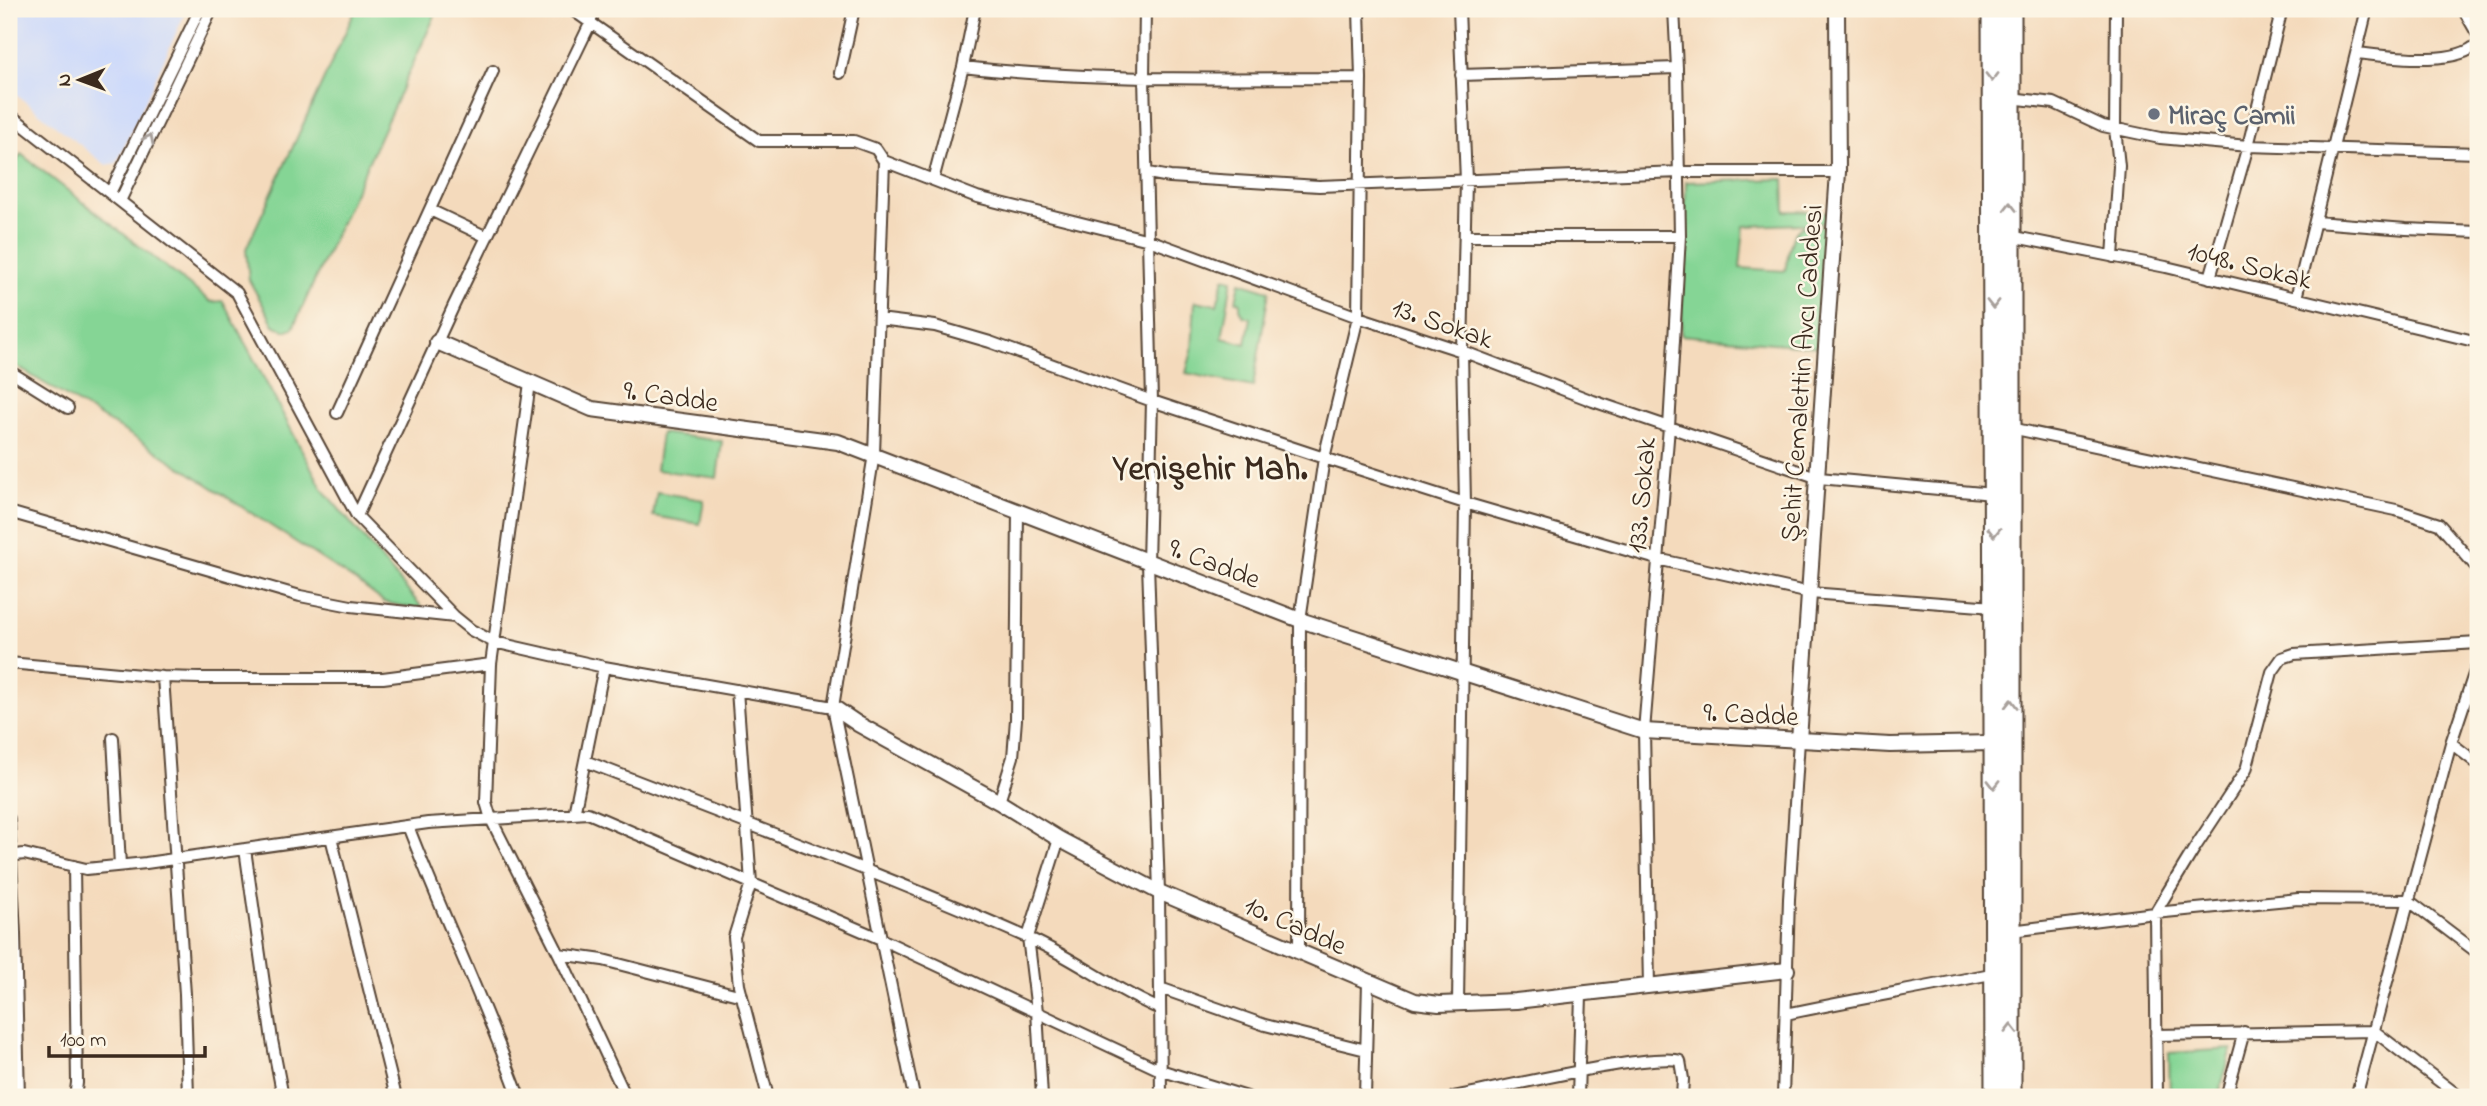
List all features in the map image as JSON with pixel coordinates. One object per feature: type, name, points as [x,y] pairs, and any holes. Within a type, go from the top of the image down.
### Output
[{"type":"highway","points":[[1992,9],[1995,1097]]},
{"type":"highway","points":[[2011,9],[2011,1097]]},
{"type":"street","points":[[110,193],[200,9]]},
{"type":"street","points":[[120,201],[212,9]]},
{"type":"street","name":"13. Sokak","points":[[571,9],[759,141],[854,141],[876,149],[884,161],[976,197],[1149,240],[1358,317],[1462,351],[1593,401],[1819,478],[1993,494]]},
{"type":"street","points":[[357,516],[437,342],[590,24],[594,9]]},
{"type":"street","points":[[840,73],[854,9]]},
{"type":"street","points":[[933,180],[963,67],[975,9]]},
{"type":"street","points":[[1145,9],[1144,77],[1152,401],[1148,563],[1159,892],[1161,1097]]},
{"type":"street","points":[[1299,951],[1300,620],[1324,458],[1358,317],[1361,78],[1359,9]]},
{"type":"street","points":[[1458,1004],[1465,503],[1462,351],[1465,181],[1459,9]]},
{"type":"street","name":"133. Sokak","points":[[1649,986],[1644,731],[1669,427],[1680,236],[1678,68],[1674,9]]},
{"type":"street","name":"Şehit Cemalettin Avcı Caddesi","points":[[1799,740],[1838,172],[1837,9]]},
{"type":"street","points":[[2113,257],[2119,166],[2115,128],[2116,9]]},
{"type":"street","points":[[2210,278],[2248,146],[2282,9]]},
{"type":"street","points":[[2296,298],[2367,9]]},
{"type":"street","points":[[2463,9],[2478,35]]},
{"type":"street","points":[[2357,53],[2435,57],[2463,52],[2478,43]]},
{"type":"street","points":[[963,67],[1014,73],[1144,77],[1361,78]]},
{"type":"street","points":[[1461,75],[1678,68]]},
{"type":"street","points":[[337,413],[493,71]]},
{"type":"street","points":[[2010,98],[2054,103],[2103,127],[2160,138],[2248,146],[2478,153]]},
{"type":"street","points":[[9,114],[237,293],[357,516],[455,617],[471,630],[494,642],[604,667],[832,707]]},
{"type":"street","points":[[884,161],[873,454],[832,707],[914,1097]]},
{"type":"street","points":[[1147,173],[1170,177],[1319,186],[1680,172],[1838,172]]},
{"type":"street","points":[[430,210],[487,237]]},
{"type":"street","points":[[2316,222],[2478,232]]},
{"type":"street","points":[[1465,236],[1680,236]]},
{"type":"street","name":"1048. Sokak","points":[[2010,236],[2210,278],[2478,341]]},
{"type":"street","points":[[879,319],[935,326],[990,342],[1152,401],[1324,458],[1465,503],[1657,559],[1810,593],[1994,607]]},
{"type":"street","name":"9. Cadde","points":[[437,342],[592,409],[838,442],[1300,620],[1644,731],[1890,745],[1994,743]]},
{"type":"street","points":[[9,371],[68,408]]},
{"type":"street","points":[[530,383],[491,664],[486,802],[491,819],[559,954],[626,1097]]},
{"type":"street","points":[[2011,428],[2396,510],[2439,524],[2478,569]]},
{"type":"street","points":[[999,802],[1013,757],[1016,719],[1018,510]]},
{"type":"street","points":[[9,512],[300,596],[351,606],[455,617]]},
{"type":"street","points":[[2157,1097],[2155,913],[2246,770],[2272,672],[2282,658],[2294,654],[2478,643]]},
{"type":"street","points":[[2356,1097],[2452,743],[2478,662]]},
{"type":"street","points":[[9,663],[163,677],[383,678],[491,664]]},
{"type":"street","points":[[574,814],[604,667]]},
{"type":"street","points":[[163,677],[185,994],[188,1097]]},
{"type":"street","points":[[737,690],[751,883],[734,937],[742,996],[768,1097]]},
{"type":"street","name":"10. Cadde","points":[[832,707],[1059,839],[1159,892],[1415,1001],[1458,1004],[1581,995],[1787,970]]},
{"type":"street","points":[[113,738],[120,865]]},
{"type":"street","points":[[1783,1097],[1799,740]]},
{"type":"street","points":[[2452,743],[2478,765]]},
{"type":"street","points":[[585,761],[866,870],[1028,937],[1135,998],[1160,1009]]},
{"type":"street","points":[[10,855],[24,854],[86,869],[408,826],[588,813],[881,939],[1160,1070],[1247,1097]]},
{"type":"street","points":[[9,819],[19,1097]]},
{"type":"street","points":[[408,826],[436,900],[497,1034],[519,1097]]},
{"type":"street","points":[[331,837],[396,1097]]},
{"type":"street","points":[[1042,1097],[1037,1011],[1028,937],[1059,839]]},
{"type":"street","points":[[245,849],[272,1040],[283,1097]]},
{"type":"street","points":[[74,866],[75,1097]]},
{"type":"street","points":[[2011,931],[2298,899],[2408,900],[2478,953]]},
{"type":"street","points":[[559,954],[603,960],[742,996]]},
{"type":"street","points":[[1786,1013],[1877,995],[1914,991],[1995,973]]},
{"type":"street","points":[[1365,1097],[1368,982]]},
{"type":"street","points":[[1160,988],[1265,1025],[1366,1050]]},
{"type":"street","points":[[1578,1097],[1581,995]]},
{"type":"street","points":[[2156,1035],[2374,1031],[2460,1097]]},
{"type":"street","points":[[2226,1097],[2245,1032]]},
{"type":"street","points":[[1462,1096],[1579,1072],[1675,1059],[1680,1061],[1683,1070],[1682,1097]]},
{"type":"shaded area","points":[[9,9],[187,9],[117,163],[106,165],[9,89]]},
{"type":"green space","points":[[356,9],[438,9],[293,328],[285,331],[274,325],[249,280],[246,249]]},
{"type":"green space","points":[[21,154],[211,302],[223,301],[323,490],[425,611],[384,602],[144,443],[9,362],[9,174]]},
{"type":"green space","points":[[1784,179],[1785,211],[1828,212],[1829,223],[1744,226],[1740,268],[1785,271],[1790,245],[1796,232],[1805,226],[1828,227],[1819,347],[1681,335],[1686,182]]},
{"type":"green space","points":[[1224,278],[1232,280],[1222,338],[1246,344],[1251,318],[1243,316],[1240,302],[1236,301],[1240,282],[1269,291],[1253,387],[1186,373],[1192,351],[1195,301],[1217,305]]},
{"type":"green space","points":[[661,433],[722,441],[717,478],[656,470]]},
{"type":"green space","points":[[657,492],[704,500],[700,524],[653,516]]},
{"type":"green space","points":[[2232,1049],[2218,1097],[2170,1097],[2169,1053]]},
{"type":"place","name":"Miraç Camii","points":[[2154,114]]},
{"type":"district","name":"Yenişehir Mah.","points":[[1210,467]]}]
